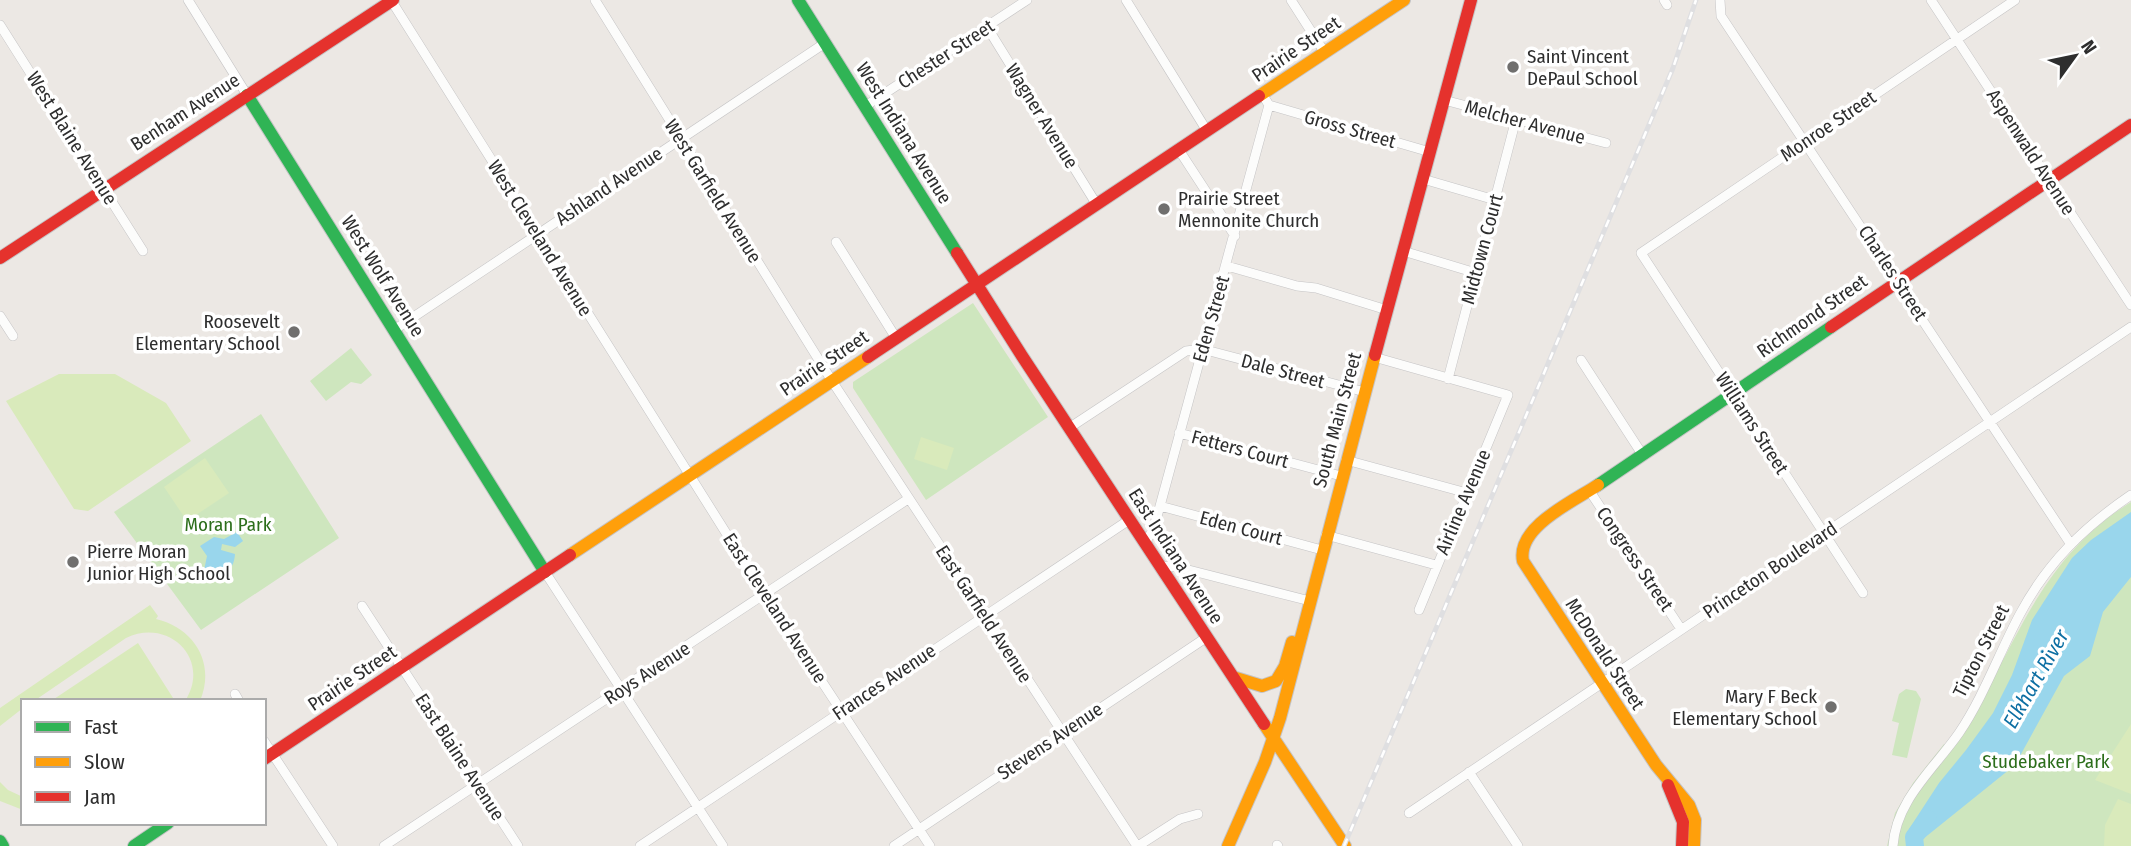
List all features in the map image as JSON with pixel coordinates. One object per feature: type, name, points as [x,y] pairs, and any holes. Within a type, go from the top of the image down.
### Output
[{"type":"main road","name":"Benham Avenue","points":[[0,258],[392,0]]},
{"type":"main road","name":"West Indiana Avenue","points":[[798,0],[977,286]]},
{"type":"main road","points":[[1462,0],[1466,18]]},
{"type":"main road","name":"South Main Street","points":[[1228,846],[1273,737],[1292,678],[1301,631],[1341,476],[1471,0]]},
{"type":"main road","name":"Prairie Street","points":[[268,756],[1207,131],[1266,100],[1325,52],[1400,1]]},
{"type":"main road","name":"West Wolf Avenue","points":[[247,95],[545,572]]},
{"type":"main road","name":"Richmond Street","points":[[1522,544],[1528,533],[1538,524],[2131,125]]},
{"type":"main road","name":"East Indiana Avenue","points":[[977,286],[1345,846]]},
{"type":"main road","name":"McDonald Street","points":[[1522,544],[1521,553],[1526,568],[1667,781],[1689,805],[1695,820],[1692,845]]},
{"type":"main road","points":[[1236,678],[1254,686],[1274,684],[1281,675],[1293,638],[1301,631]]},
{"type":"main road","points":[[134,846],[165,825]]},
{"type":"main road","points":[[0,841],[3,846]]},
{"type":"street","name":"West Wolf Avenue","points":[[188,0],[247,95]]},
{"type":"street","name":"West Cleveland Avenue","points":[[392,0],[689,476]]},
{"type":"street","name":"West Garfield Avenue","points":[[595,0],[832,381]]},
{"type":"street","name":"Chester Street","points":[[864,107],[1027,0]]},
{"type":"street","points":[[1126,0],[1207,131]]},
{"type":"street","points":[[1291,0],[1325,52]]},
{"type":"street","name":"Aspenwald Avenue","points":[[1931,0],[2131,304]]},
{"type":"street","name":"Monroe Street","points":[[1641,253],[2015,0]]},
{"type":"street","name":"Charles Street","points":[[1720,1],[1721,16],[2070,543]]},
{"type":"street","name":"West Blaine Avenue","points":[[0,25],[143,251]]},
{"type":"street","name":"Wagner Avenue","points":[[987,27],[1097,205]]},
{"type":"street","name":"Ashland Avenue","points":[[394,330],[825,43]]},
{"type":"street","name":"Gross Street","points":[[1266,100],[1430,152]]},
{"type":"street","name":"Eden Street","points":[[1145,543],[1153,530],[1227,266],[1266,100]]},
{"type":"street","name":"Melcher Avenue","points":[[1444,100],[1606,143]]},
{"type":"street","name":"Midtown Court","points":[[1448,379],[1516,119]]},
{"type":"street","points":[[1179,150],[1235,236]]},
{"type":"street","points":[[1423,179],[1495,200]]},
{"type":"street","points":[[836,242],[896,338]]},
{"type":"street","points":[[1403,251],[1476,272]]},
{"type":"street","name":"Williams Street","points":[[1641,253],[1863,593]]},
{"type":"street","points":[[1227,266],[1297,286],[1317,288],[1387,310]]},
{"type":"street","points":[[0,316],[13,336]]},
{"type":"street","name":"Princeton Boulevard","points":[[1409,813],[2131,327]]},
{"type":"street","points":[[1069,428],[1185,351],[1202,349]]},
{"type":"street","name":"Dale Street","points":[[1202,349],[1365,392]]},
{"type":"street","points":[[1374,357],[1448,379]]},
{"type":"street","points":[[1581,360],[1642,454]]},
{"type":"street","name":"Airline Avenue","points":[[1419,610],[1507,395],[1448,379]]},
{"type":"street","name":"East Garfield Avenue","points":[[832,381],[1138,846]]},
{"type":"street","name":"Fetters Court","points":[[1179,433],[1341,476]]},
{"type":"street","points":[[1346,460],[1467,493]]},
{"type":"street","name":"East Cleveland Avenue","points":[[689,476],[930,846]]},
{"type":"street","name":"Congress Street","points":[[1589,490],[1681,629]]},
{"type":"street","name":"Tipton Street","points":[[1893,846],[1903,809],[1969,716],[2021,612],[2044,576],[2070,543],[2131,495]]},
{"type":"street","name":"Roys Avenue","points":[[384,846],[908,499]]},
{"type":"street","name":"Eden Court","points":[[1160,506],[1322,550]]},
{"type":"street","name":"Frances Avenue","points":[[640,846],[1129,520]]},
{"type":"street","points":[[1326,535],[1436,565]]},
{"type":"street","points":[[1160,566],[1177,567],[1310,601]]},
{"type":"street","points":[[545,572],[723,846]]},
{"type":"street","points":[[362,606],[401,668]]},
{"type":"street","name":"Stevens Avenue","points":[[894,846],[1207,637]]},
{"type":"street","name":"East Blaine Avenue","points":[[401,668],[519,846]]},
{"type":"street","points":[[268,756],[333,846]]},
{"type":"street","points":[[1469,772],[1518,846]]},
{"type":"street","points":[[1138,846],[1180,819],[1198,814]]},
{"type":"green space","points":[[973,303],[1048,417],[926,500],[853,388],[853,382]]},
{"type":"green space","points":[[351,348],[372,375],[361,384],[351,382],[326,401],[310,381]]},
{"type":"green space","points":[[59,374],[115,374],[166,403],[191,441],[88,511],[74,509],[6,401]]},
{"type":"green space","name":"Moran Park","points":[[261,414],[339,538],[201,630],[114,512]]},
{"type":"green space","points":[[921,437],[954,448],[947,470],[914,459]]},
{"type":"green space","points":[[205,458],[229,493],[187,521],[164,487]]},
{"type":"green space","name":"Studebaker Park","points":[[2131,502],[2131,846],[1887,846],[1895,813],[1913,783],[1944,744],[1951,748],[2047,584],[2069,554],[2097,527]]},
{"type":"green space","points":[[150,605],[158,616],[156,619],[181,630],[191,639],[203,661],[205,673],[201,699],[186,699],[192,685],[193,670],[189,657],[181,646],[170,638],[157,633],[142,633],[126,638],[37,699],[21,699],[21,710],[0,726],[0,708]]},
{"type":"green space","points":[[138,643],[174,699],[54,699]]},
{"type":"green space","points":[[1906,689],[1916,691],[1921,699],[1907,758],[1892,755],[1899,723],[1892,721],[1899,694]]},
{"type":"green space","points":[[2131,724],[2131,794],[2095,780]]},
{"type":"green space","points":[[0,782],[8,790],[21,796],[21,809],[0,801]]},
{"type":"green space","points":[[2118,799],[2131,804],[2131,846],[2104,846],[2105,825]]},
{"type":"water","points":[[2131,512],[2131,577],[2103,612],[2090,656],[2064,676],[2015,765],[1923,839],[1914,837],[1909,829],[1939,783],[1993,713],[2012,675],[2032,620],[2072,558],[2091,540]]},
{"type":"water","points":[[237,532],[243,541],[235,547],[222,544],[221,550],[235,554],[232,566],[221,577],[202,580],[207,556],[200,546],[214,537],[224,539]]},
{"type":"waterway","name":"Elkhart River","points":[[1915,846],[1914,837],[1928,819]]},
{"type":"railway","points":[[1344,846],[1673,68],[1696,0]]},
{"type":"traffic: fast","points":[[798,0],[957,253]]},
{"type":"traffic: fast","points":[[247,95],[545,572]]},
{"type":"traffic: fast","points":[[1598,485],[1831,327]]},
{"type":"traffic: fast","points":[[134,846],[165,825]]},
{"type":"traffic: fast","points":[[0,841],[3,846]]},
{"type":"traffic: slow","points":[[1259,96],[1404,0]]},
{"type":"traffic: slow","points":[[1228,846],[1265,762],[1280,718],[1375,355]]},
{"type":"traffic: slow","points":[[570,555],[868,357]]},
{"type":"traffic: slow","points":[[1598,485],[1537,526],[1523,549],[1523,561],[1656,765],[1689,805],[1695,820],[1694,846]]},
{"type":"traffic: slow","points":[[1236,678],[1262,686],[1276,681],[1285,666],[1292,642]]},
{"type":"traffic: slow","points":[[1264,724],[1345,846]]},
{"type":"traffic: jam","points":[[0,258],[393,0]]},
{"type":"traffic: jam","points":[[1375,355],[1471,0]]},
{"type":"traffic: jam","points":[[868,357],[1259,96]]},
{"type":"traffic: jam","points":[[1831,327],[2131,125]]},
{"type":"traffic: jam","points":[[957,253],[1264,724]]},
{"type":"traffic: jam","points":[[266,758],[570,555]]},
{"type":"traffic: jam","points":[[1668,785],[1683,822],[1682,846]]},
{"type":"place","name":"Saint Vincent DePaul School","points":[[1513,67]]},
{"type":"place","name":"Prairie Street Mennonite Church","points":[[1164,209]]},
{"type":"place","name":"Roosevelt Elementary School","points":[[294,332]]},
{"type":"place","name":"Pierre Moran Junior High School","points":[[73,562]]},
{"type":"place","name":"Mary F Beck Elementary School","points":[[1831,707]]}]
